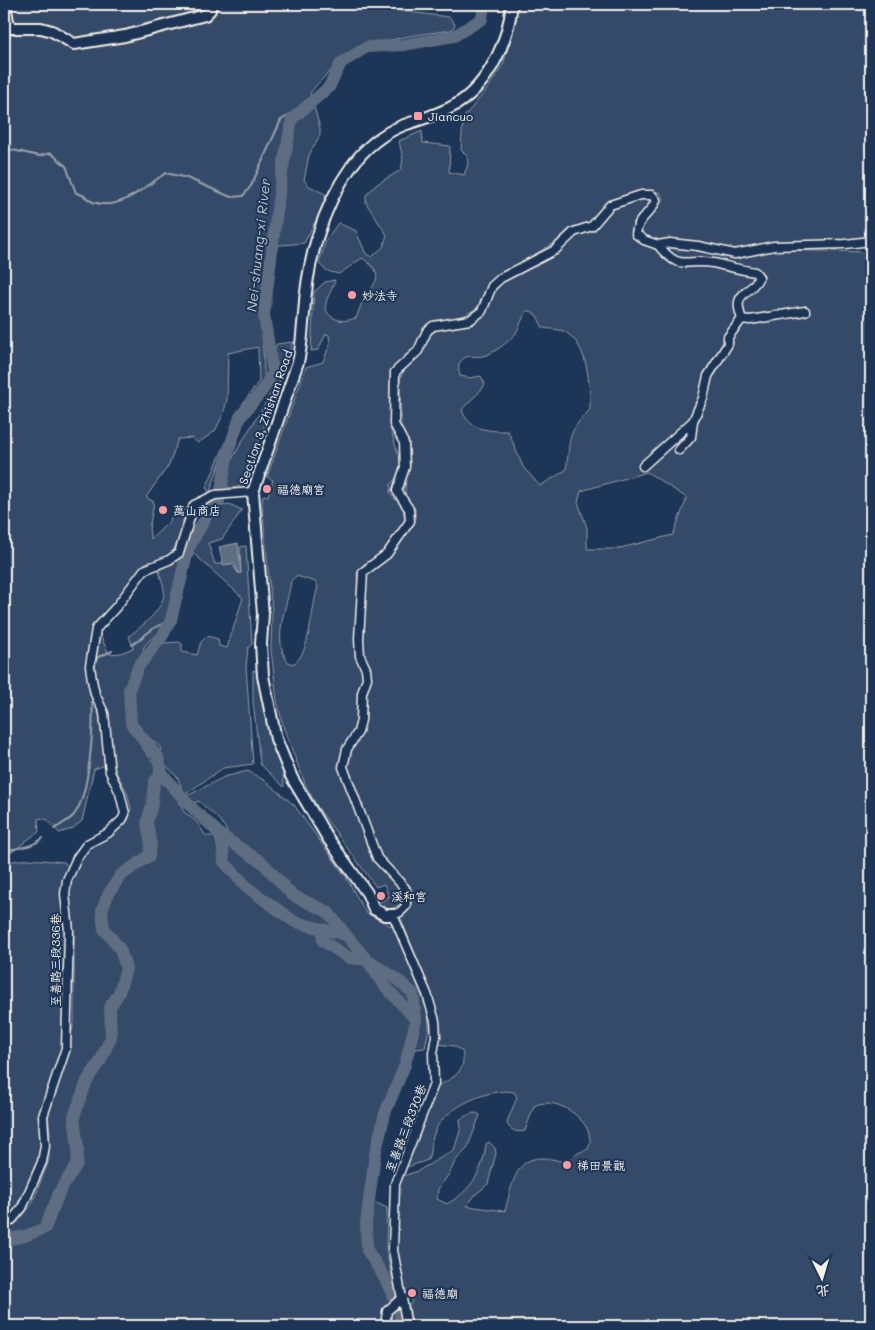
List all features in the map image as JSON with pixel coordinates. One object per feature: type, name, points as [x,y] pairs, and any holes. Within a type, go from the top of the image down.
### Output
[{"type":"street","points":[[5,4],[8,22],[12,28],[41,28],[52,31],[74,44],[125,36],[205,14],[210,10],[211,4]]},
{"type":"street","name":"Section 3, Zhishan Road","points":[[393,915],[385,915],[374,909],[367,893],[300,794],[276,739],[263,676],[261,644],[263,614],[253,492],[298,362],[303,342],[307,283],[316,242],[334,193],[364,150],[403,125],[423,120],[457,104],[484,78],[498,55],[509,30],[512,4]]},
{"type":"street","points":[[393,915],[400,912],[406,906],[404,886],[377,858],[343,767],[348,749],[358,732],[361,720],[362,693],[367,678],[366,669],[360,656],[359,639],[363,572],[387,554],[410,521],[409,509],[397,491],[405,467],[404,443],[394,424],[395,372],[418,351],[427,331],[433,326],[470,320],[482,311],[492,286],[501,278],[555,250],[574,232],[592,226],[610,205],[641,195],[652,195],[656,200],[654,207],[639,220],[636,234],[644,240],[658,245],[670,243],[698,246],[735,254],[774,246],[845,244],[871,241]]},
{"type":"street","points":[[658,245],[668,258],[679,263],[711,263],[758,274],[758,280],[738,301],[738,308],[742,319]]},
{"type":"street","points":[[742,319],[750,320],[805,311]]},
{"type":"street","points":[[679,450],[691,437],[693,421],[703,398],[708,376],[728,344],[728,337],[742,319]]},
{"type":"street","points":[[643,466],[693,421]]},
{"type":"street","name":"至善路三段336巷","points":[[4,1225],[11,1221],[22,1208],[42,1162],[45,1146],[43,1116],[66,1048],[68,931],[65,894],[67,880],[77,858],[87,844],[108,833],[122,820],[125,814],[120,793],[110,772],[104,713],[95,694],[92,680],[90,666],[96,630],[144,570],[169,560],[179,553],[194,505],[215,495],[253,492]]},
{"type":"street","name":"至善路三段370巷","points":[[393,915],[427,994],[435,1021],[436,1036],[432,1053],[434,1084],[395,1184],[393,1250],[407,1326]]},
{"type":"street","points":[[385,1326],[385,1317],[390,1308],[403,1297]]},
{"type":"shaded area","points":[[4,4],[395,4],[400,11],[449,17],[455,24],[452,30],[391,40],[373,45],[356,53],[340,63],[325,76],[310,93],[320,128],[320,135],[309,155],[304,180],[309,186],[327,195],[327,199],[304,243],[270,246],[267,253],[261,313],[265,388],[260,401],[226,445],[210,492],[206,488],[242,405],[259,381],[258,347],[228,353],[227,400],[223,415],[215,431],[198,443],[192,438],[178,439],[169,465],[146,497],[154,502],[149,529],[151,539],[169,522],[174,512],[187,508],[184,511],[182,532],[172,553],[159,560],[145,563],[95,628],[92,694],[99,713],[106,765],[94,769],[82,821],[72,829],[59,833],[48,820],[38,819],[39,832],[4,856]]},
{"type":"shaded area","points":[[516,4],[871,4],[871,237],[732,251],[668,240],[653,240],[641,234],[641,228],[663,200],[660,192],[645,192],[609,202],[590,222],[570,228],[554,243],[493,279],[487,286],[477,308],[460,318],[427,328],[409,356],[394,367],[390,377],[392,402],[390,428],[401,463],[396,478],[391,484],[390,493],[403,508],[405,521],[380,555],[364,564],[357,573],[358,601],[355,645],[364,682],[358,695],[357,723],[344,749],[341,770],[376,862],[403,890],[402,903],[386,910],[377,904],[389,897],[384,884],[376,887],[318,808],[306,786],[284,729],[277,701],[271,650],[272,611],[262,504],[263,495],[268,496],[273,480],[267,477],[306,367],[323,362],[330,344],[329,335],[326,334],[318,350],[311,351],[314,292],[325,282],[335,280],[327,299],[326,309],[335,319],[350,320],[356,318],[377,276],[373,267],[362,258],[339,274],[323,268],[319,263],[326,240],[338,223],[356,231],[366,254],[372,257],[383,247],[387,235],[366,203],[366,195],[377,184],[401,170],[403,159],[399,141],[422,131],[423,143],[450,146],[449,172],[464,175],[468,164],[467,156],[461,150],[463,118],[488,88],[503,65],[514,26]],"holes":[[[296,576],[316,582],[318,587],[307,641],[304,651],[293,664],[288,662],[283,653],[281,643],[282,622],[291,581]]]},
{"type":"shaded area","points":[[645,199],[650,200],[651,204],[637,217],[631,232],[634,236],[665,251],[671,247],[741,256],[772,250],[871,252],[871,1326],[412,1326],[409,1306],[412,1302],[410,1297],[405,1294],[399,1265],[396,1221],[400,1177],[418,1171],[454,1150],[461,1128],[460,1119],[475,1113],[480,1115],[467,1149],[456,1160],[438,1189],[437,1199],[447,1204],[456,1199],[470,1186],[479,1171],[486,1144],[489,1142],[495,1148],[496,1153],[488,1184],[475,1195],[467,1206],[505,1211],[516,1174],[522,1166],[538,1158],[566,1163],[578,1153],[588,1149],[590,1140],[588,1130],[582,1121],[574,1114],[554,1104],[543,1103],[534,1106],[525,1131],[513,1130],[507,1122],[517,1097],[514,1092],[504,1091],[470,1100],[449,1113],[436,1129],[428,1160],[404,1168],[420,1134],[437,1086],[458,1073],[463,1064],[463,1058],[462,1051],[454,1046],[437,1044],[431,995],[400,916],[411,904],[413,896],[411,887],[379,857],[348,775],[347,762],[354,741],[362,732],[366,715],[365,694],[370,679],[362,646],[366,576],[393,552],[415,522],[415,509],[405,496],[406,475],[410,465],[409,445],[401,428],[400,380],[403,372],[424,347],[430,334],[439,329],[476,321],[485,313],[492,294],[505,280],[564,244],[619,204]],"holes":[[[527,311],[531,311],[537,316],[543,328],[563,331],[572,337],[583,355],[589,389],[590,410],[576,425],[570,438],[566,470],[540,486],[523,467],[508,431],[487,430],[475,426],[469,422],[462,410],[485,384],[481,376],[470,378],[460,376],[459,364],[466,357],[487,355],[506,343],[516,333]],[[647,472],[687,498],[673,535],[616,549],[587,549],[587,528],[578,502],[581,491]]]},
{"type":"shaded area","points":[[293,342],[244,485],[234,488],[224,487],[228,467],[271,392],[275,375],[275,347],[277,344]]},
{"type":"shaded area","points":[[229,504],[242,510],[222,539],[208,543],[215,564],[232,564],[238,573],[241,573],[240,547],[246,546],[252,644],[248,648],[246,667],[253,764],[223,768],[184,795],[178,778],[164,763],[160,747],[145,734],[139,743],[155,765],[155,775],[178,800],[184,812],[196,821],[206,836],[215,836],[221,862],[224,861],[229,846],[229,839],[224,826],[199,801],[191,804],[187,796],[224,777],[248,771],[267,782],[294,805],[346,877],[366,913],[393,927],[415,975],[428,1014],[429,1028],[425,1048],[416,1049],[399,1079],[369,1189],[372,1201],[387,1208],[386,1249],[402,1326],[4,1326],[4,1228],[18,1222],[32,1204],[49,1160],[50,1132],[48,1115],[68,1050],[74,1022],[74,934],[69,890],[79,861],[95,843],[113,835],[121,828],[128,820],[131,809],[127,792],[115,770],[109,741],[107,710],[96,685],[95,665],[99,633],[109,654],[121,653],[133,648],[129,636],[151,618],[160,606],[164,594],[159,570],[187,555],[216,508]],"holes":[[[193,553],[243,598],[227,648],[219,646],[218,639],[207,636],[201,642],[197,655],[182,652],[182,644],[179,642],[164,643],[147,652],[143,649],[148,641],[171,623],[182,598]]]},
{"type":"shaded area","points":[[238,543],[241,573],[238,573],[234,563],[223,565],[219,547]]},
{"type":"shaded area","points":[[253,670],[260,673],[266,714],[283,769],[284,787],[260,764],[253,701]]},
{"type":"shaded area","points":[[30,859],[64,862],[68,866],[62,1048],[40,1115],[42,1145],[40,1161],[11,1216],[4,1219],[4,862]]},
{"type":"waterway","name":"Nei-shuang-xi River","points":[[400,1326],[400,1311],[384,1277],[367,1250],[366,1223],[375,1155],[385,1113],[405,1065],[416,1020],[413,993],[394,977],[367,960],[346,935],[295,922],[248,888],[224,862],[222,836],[187,803],[162,773],[158,757],[131,724],[129,690],[138,667],[163,635],[171,620],[188,549],[210,510],[219,501],[228,452],[240,417],[262,391],[273,373],[264,315],[281,178],[292,119],[329,87],[341,63],[367,47],[403,45],[454,36],[482,19],[484,4]]},
{"type":"waterway","points":[[4,148],[39,156],[51,153],[66,166],[76,193],[93,202],[113,204],[122,201],[141,191],[166,173],[187,178],[231,197],[243,196],[251,186],[281,120],[312,102]]},
{"type":"waterway","points":[[132,645],[154,628],[171,620]]},
{"type":"waterway","points":[[95,675],[94,664],[98,657],[112,651]]},
{"type":"waterway","points":[[54,829],[73,816],[79,807],[90,760],[92,699]]},
{"type":"waterway","points":[[4,1240],[25,1236],[45,1228],[60,1191],[77,1164],[78,1149],[74,1116],[87,1081],[100,1062],[111,1037],[110,1007],[119,993],[126,968],[120,949],[104,929],[102,910],[108,895],[120,876],[149,856],[151,845],[147,823],[152,804],[154,782],[162,773]]},
{"type":"waterway","points":[[222,836],[263,863],[292,895],[328,912],[346,935]]},
{"type":"waterway","points":[[4,852],[29,846],[43,838]]},
{"type":"waterway","name":"Nei-shuang-xi River","points":[[323,930],[323,941],[349,958],[367,960],[383,984],[416,1020]]},
{"type":"place","name":"Jiancuo","points":[[418,116]]},
{"type":"place","name":"妙法寺","points":[[352,295]]},
{"type":"place","name":"福德廟宮","points":[[267,489]]},
{"type":"place","name":"萬山商店","points":[[163,510]]},
{"type":"place","name":"溪和宮","points":[[381,896]]},
{"type":"place","name":"梯田景觀","points":[[567,1165]]},
{"type":"place","name":"福德廟","points":[[412,1293]]}]
